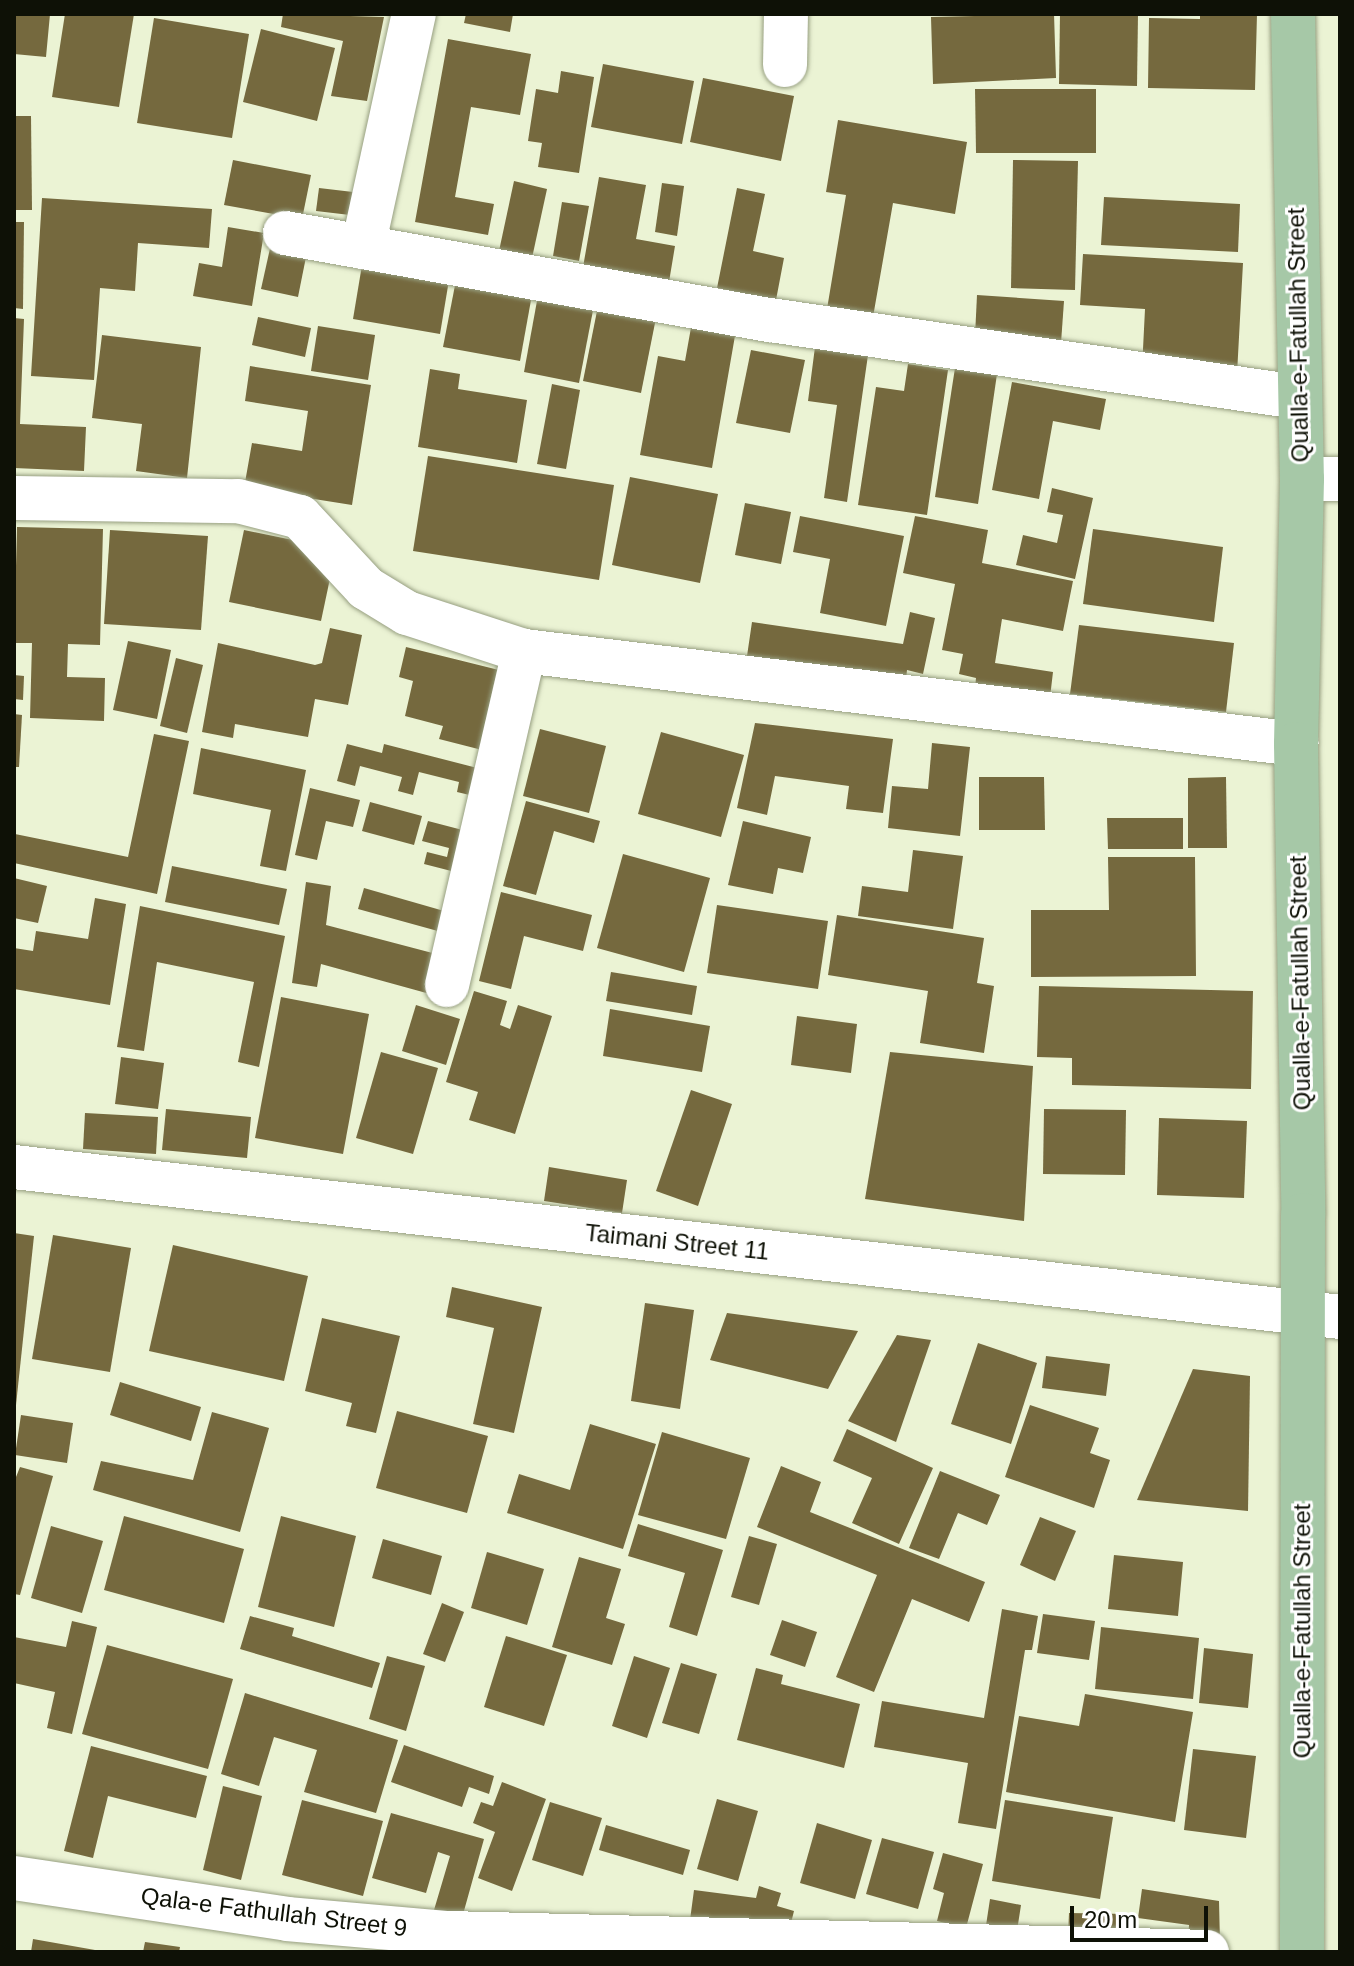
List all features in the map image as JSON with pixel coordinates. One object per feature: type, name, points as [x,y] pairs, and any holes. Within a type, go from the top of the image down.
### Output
[{"type":"main road","name":"Qualla-e-Fatullah Street","points":[[1293,14],[1297,397],[1321,479],[1296,744],[1321,1314],[1302,1952]]},
{"type":"street","points":[[363,247],[414,14]]},
{"type":"street","points":[[785,65],[786,14]]},
{"type":"street","points":[[285,233],[770,320],[1297,397]]},
{"type":"street","points":[[14,498],[238,501],[300,517],[366,588],[407,613],[524,651],[1296,744]]},
{"type":"street","points":[[447,985],[524,651]]},
{"type":"street","name":"Taimani Street 11","points":[[14,1167],[1321,1314]]},
{"type":"street","name":"Qala-e Fathullah Street 9","points":[[14,1878],[287,1919],[448,1933],[1207,1952]]},
{"type":"building","points":[[14,14],[50,14],[46,57],[14,54]]},
{"type":"building","points":[[65,14],[134,14],[119,107],[52,97]]},
{"type":"building","points":[[283,14],[384,17],[367,101],[331,96],[343,41],[281,27]]},
{"type":"building","points":[[466,14],[513,14],[510,32],[464,23]]},
{"type":"building","points":[[1054,14],[1056,78],[933,84],[931,17]]},
{"type":"building","points":[[1060,14],[1138,14],[1137,86],[1059,84]]},
{"type":"building","points":[[1200,14],[1257,14],[1255,90],[1148,88],[1149,18],[1200,19]]},
{"type":"building","points":[[154,18],[249,34],[232,138],[137,123]]},
{"type":"building","points":[[261,29],[335,48],[317,121],[243,102]]},
{"type":"building","points":[[448,39],[531,54],[520,115],[471,107],[455,197],[494,204],[488,235],[415,222]]},
{"type":"building","points":[[603,64],[694,81],[682,144],[591,127]]},
{"type":"building","points":[[561,71],[594,77],[579,173],[538,167],[542,143],[528,141],[536,89],[558,93]]},
{"type":"building","points":[[703,78],[794,96],[781,161],[690,142]]},
{"type":"building","points":[[975,89],[1096,89],[1096,153],[976,153]]},
{"type":"building","points":[[14,116],[31,116],[32,210],[14,210]]},
{"type":"building","points":[[838,120],[967,142],[955,214],[893,203],[873,317],[827,309],[846,195],[826,192]]},
{"type":"building","points":[[233,160],[311,175],[302,219],[224,205]]},
{"type":"building","points":[[1013,160],[1078,161],[1075,290],[1011,288]]},
{"type":"building","points":[[599,177],[646,185],[636,239],[675,246],[669,282],[583,267]]},
{"type":"building","points":[[514,181],[547,189],[532,258],[499,251]]},
{"type":"building","points":[[662,183],[684,186],[677,236],[655,232]]},
{"type":"building","points":[[319,188],[353,192],[350,215],[316,211]]},
{"type":"building","points":[[737,188],[765,194],[753,251],[784,258],[776,300],[717,288]]},
{"type":"building","points":[[1104,197],[1240,204],[1238,252],[1101,245]]},
{"type":"building","points":[[42,198],[212,209],[209,248],[138,243],[135,291],[100,288],[94,380],[31,376]]},
{"type":"building","points":[[562,202],[589,206],[579,261],[553,256]]},
{"type":"building","points":[[14,222],[24,222],[23,309],[14,308]]},
{"type":"building","points":[[228,227],[264,233],[252,306],[193,296],[199,263],[222,267]]},
{"type":"building","points":[[271,244],[307,252],[298,297],[261,289]]},
{"type":"building","points":[[1083,254],[1243,263],[1237,374],[1142,369],[1145,309],[1080,305]]},
{"type":"building","points":[[363,259],[450,274],[440,334],[353,319]]},
{"type":"building","points":[[457,275],[533,289],[520,361],[443,347]]},
{"type":"building","points":[[539,290],[595,300],[579,383],[524,372]]},
{"type":"building","points":[[977,295],[1064,301],[1061,343],[975,336]]},
{"type":"building","points":[[599,301],[657,313],[641,393],[583,381]]},
{"type":"building","points":[[258,317],[311,328],[305,357],[252,345]]},
{"type":"building","points":[[14,318],[24,319],[20,424],[86,427],[84,471],[14,468]]},
{"type":"building","points":[[692,322],[736,330],[712,468],[640,455],[658,356],[685,361]]},
{"type":"building","points":[[318,326],[375,335],[368,380],[311,371]]},
{"type":"building","points":[[102,335],[201,347],[187,478],[136,471],[142,424],[92,418]]},
{"type":"building","points":[[815,347],[868,355],[847,502],[824,498],[837,405],[808,401]]},
{"type":"building","points":[[751,350],[805,360],[790,433],[736,423]]},
{"type":"building","points":[[908,364],[948,370],[927,515],[858,505],[876,387],[904,391]]},
{"type":"building","points":[[250,366],[371,385],[352,505],[244,488],[252,443],[302,451],[308,411],[245,401]]},
{"type":"building","points":[[955,368],[997,374],[978,504],[935,497]]},
{"type":"building","points":[[430,369],[460,374],[458,389],[527,400],[517,463],[418,447]]},
{"type":"building","points":[[1012,382],[1106,399],[1100,430],[1053,421],[1039,499],[992,490]]},
{"type":"building","points":[[552,384],[580,390],[566,469],[537,464]]},
{"type":"building","points":[[428,456],[614,485],[599,580],[413,551]]},
{"type":"building","points":[[630,477],[718,494],[700,583],[612,565]]},
{"type":"building","points":[[1052,488],[1093,498],[1075,579],[1016,565],[1023,535],[1057,543],[1063,515],[1047,512]]},
{"type":"building","points":[[745,503],[791,512],[781,564],[735,555]]},
{"type":"building","points":[[800,516],[904,536],[886,626],[820,613],[830,559],[793,552]]},
{"type":"building","points":[[915,516],[988,530],[982,563],[1073,581],[1063,631],[1002,619],[995,663],[1053,672],[1049,706],[974,698],[976,678],[959,674],[963,654],[942,650],[955,584],[903,573]]},
{"type":"building","points":[[17,527],[103,529],[100,645],[68,644],[67,677],[105,678],[104,721],[30,718],[32,643],[14,643]]},
{"type":"building","points":[[1093,529],[1223,547],[1214,622],[1083,604]]},
{"type":"building","points":[[110,530],[208,536],[201,630],[104,624]]},
{"type":"building","points":[[244,530],[322,546],[332,569],[321,621],[229,602]]},
{"type":"building","points":[[910,612],[935,618],[923,674],[907,670],[906,679],[747,656],[752,622],[903,644]]},
{"type":"building","points":[[1079,625],[1234,643],[1226,712],[1070,694]]},
{"type":"building","points":[[330,628],[362,635],[348,705],[315,699],[308,737],[235,724],[233,738],[202,732],[218,643],[315,665],[322,663]]},
{"type":"building","points":[[128,641],[171,650],[157,719],[113,710]]},
{"type":"building","points":[[406,647],[507,672],[486,751],[439,739],[443,726],[405,716],[413,681],[399,677]]},
{"type":"building","points":[[176,658],[203,665],[187,733],[160,726]]},
{"type":"building","points":[[14,675],[24,676],[23,700],[14,699]]},
{"type":"building","points":[[14,714],[22,715],[19,767],[14,767]]},
{"type":"building","points":[[755,723],[893,739],[883,813],[846,809],[849,786],[775,776],[767,815],[737,808]]},
{"type":"building","points":[[540,729],[606,746],[589,813],[523,796]]},
{"type":"building","points":[[661,732],[744,755],[721,837],[638,814]]},
{"type":"building","points":[[154,734],[189,741],[157,894],[14,863],[15,834],[128,857]]},
{"type":"building","points":[[932,743],[970,747],[960,836],[888,828],[892,786],[928,789]]},
{"type":"building","points":[[347,744],[382,753],[384,744],[485,770],[478,797],[457,792],[459,782],[419,772],[413,795],[398,791],[402,777],[360,766],[355,786],[337,781]]},
{"type":"building","points":[[201,748],[306,770],[286,871],[260,866],[271,810],[193,794]]},
{"type":"building","points":[[979,777],[1044,777],[1045,830],[979,830]]},
{"type":"building","points":[[1226,777],[1227,848],[1188,848],[1188,778]]},
{"type":"building","points":[[310,788],[360,800],[353,827],[326,821],[317,860],[295,855]]},
{"type":"building","points":[[526,801],[600,821],[594,843],[554,831],[536,895],[503,886]]},
{"type":"building","points":[[370,802],[422,816],[414,845],[362,831]]},
{"type":"building","points":[[1107,818],[1183,818],[1183,849],[1108,849]]},
{"type":"building","points":[[428,821],[474,833],[463,874],[424,864],[427,852],[447,857],[449,848],[422,841]]},
{"type":"building","points":[[743,821],[811,837],[803,873],[778,868],[773,894],[728,885]]},
{"type":"building","points":[[913,850],[963,856],[953,929],[858,916],[862,886],[908,892]]},
{"type":"building","points":[[623,854],[710,878],[684,972],[597,948]]},
{"type":"building","points":[[1108,857],[1195,857],[1196,976],[1031,977],[1031,910],[1109,910]]},
{"type":"building","points":[[172,866],[287,889],[279,925],[165,902]]},
{"type":"building","points":[[14,878],[47,886],[38,923],[14,918]]},
{"type":"building","points":[[306,882],[331,886],[326,925],[440,955],[430,994],[321,964],[317,987],[292,983]]},
{"type":"building","points":[[364,888],[451,913],[445,933],[358,909]]},
{"type":"building","points":[[501,892],[592,915],[583,951],[524,936],[511,989],[479,981]]},
{"type":"building","points":[[95,898],[126,904],[110,1005],[14,989],[14,948],[33,951],[36,931],[88,939]]},
{"type":"building","points":[[717,905],[828,921],[818,989],[707,973]]},
{"type":"building","points":[[140,906],[285,936],[259,1067],[238,1062],[254,982],[157,962],[144,1051],[117,1047]]},
{"type":"building","points":[[837,915],[984,938],[977,983],[994,986],[984,1053],[920,1043],[928,991],[828,975]]},
{"type":"building","points":[[611,972],[697,986],[692,1015],[606,1001]]},
{"type":"building","points":[[1039,986],[1253,991],[1251,1089],[1072,1085],[1072,1058],[1037,1057]]},
{"type":"building","points":[[474,991],[507,1001],[500,1025],[510,1029],[518,1005],[552,1016],[515,1134],[469,1120],[478,1092],[446,1082]]},
{"type":"building","points":[[281,997],[369,1014],[343,1154],[255,1138]]},
{"type":"building","points":[[416,1005],[460,1019],[446,1065],[402,1051]]},
{"type":"building","points":[[610,1009],[710,1026],[702,1072],[603,1056]]},
{"type":"building","points":[[797,1016],[857,1024],[851,1073],[791,1065]]},
{"type":"building","points":[[381,1052],[438,1068],[413,1154],[356,1138]]},
{"type":"building","points":[[890,1052],[1033,1066],[1024,1221],[865,1199]]},
{"type":"building","points":[[121,1057],[164,1063],[158,1109],[115,1104]]},
{"type":"building","points":[[691,1090],[732,1104],[698,1206],[656,1191]]},
{"type":"building","points":[[166,1109],[251,1117],[247,1158],[162,1150]]},
{"type":"building","points":[[1044,1109],[1126,1110],[1125,1175],[1043,1174]]},
{"type":"building","points":[[85,1113],[158,1117],[156,1154],[83,1149]]},
{"type":"building","points":[[1159,1118],[1247,1121],[1244,1198],[1157,1195]]},
{"type":"building","points":[[549,1167],[627,1180],[622,1213],[544,1201]]},
{"type":"building","points":[[14,1233],[34,1236],[16,1405],[14,1405]]},
{"type":"building","points":[[53,1235],[131,1248],[110,1372],[32,1359]]},
{"type":"building","points":[[173,1245],[308,1276],[284,1381],[149,1351]]},
{"type":"building","points":[[452,1287],[542,1307],[514,1433],[473,1424],[494,1328],[446,1317]]},
{"type":"building","points":[[645,1303],[694,1310],[680,1409],[631,1401]]},
{"type":"building","points":[[727,1313],[858,1331],[828,1389],[710,1360]]},
{"type":"building","points":[[322,1318],[400,1336],[376,1433],[346,1426],[352,1403],[305,1391]]},
{"type":"building","points":[[897,1335],[931,1340],[896,1442],[848,1421]]},
{"type":"building","points":[[978,1343],[1037,1363],[1011,1444],[951,1424]]},
{"type":"building","points":[[1046,1356],[1110,1364],[1106,1396],[1042,1388]]},
{"type":"building","points":[[1193,1369],[1250,1376],[1248,1511],[1137,1500]]},
{"type":"building","points":[[120,1382],[201,1407],[191,1441],[110,1415]]},
{"type":"building","points":[[1030,1405],[1099,1428],[1090,1453],[1110,1460],[1094,1508],[1005,1477]]},
{"type":"building","points":[[397,1411],[488,1436],[467,1513],[376,1488]]},
{"type":"building","points":[[212,1412],[269,1428],[240,1532],[93,1490],[101,1461],[193,1480]]},
{"type":"building","points":[[21,1415],[73,1423],[67,1463],[15,1455]]},
{"type":"building","points":[[590,1424],[656,1444],[623,1549],[507,1513],[519,1474],[570,1490]]},
{"type":"building","points":[[847,1429],[933,1468],[899,1544],[852,1523],[872,1478],[833,1461]]},
{"type":"building","points":[[662,1432],[750,1458],[726,1539],[638,1515]]},
{"type":"building","points":[[781,1466],[821,1482],[810,1512],[985,1582],[969,1622],[912,1599],[874,1692],[836,1677],[877,1575],[757,1527]]},
{"type":"building","points":[[20,1467],[53,1476],[20,1595],[14,1594],[14,1482]]},
{"type":"building","points":[[940,1471],[1000,1495],[987,1525],[958,1513],[939,1559],[909,1548]]},
{"type":"building","points":[[124,1516],[244,1549],[224,1623],[104,1590]]},
{"type":"building","points":[[281,1516],[356,1536],[334,1627],[258,1607]]},
{"type":"building","points":[[1040,1517],[1076,1531],[1055,1581],[1020,1565]]},
{"type":"building","points":[[638,1524],[723,1550],[697,1636],[669,1627],[685,1573],[628,1556]]},
{"type":"building","points":[[51,1526],[103,1541],[82,1613],[31,1598]]},
{"type":"building","points":[[749,1536],[777,1544],[759,1605],[731,1597]]},
{"type":"building","points":[[383,1539],[442,1556],[431,1595],[372,1578]]},
{"type":"building","points":[[487,1552],[544,1569],[527,1625],[471,1608]]},
{"type":"building","points":[[1114,1555],[1183,1562],[1178,1616],[1108,1609]]},
{"type":"building","points":[[579,1557],[621,1569],[606,1618],[625,1624],[612,1665],[552,1647]]},
{"type":"building","points":[[442,1603],[464,1612],[445,1662],[423,1654]]},
{"type":"building","points":[[1002,1609],[1038,1616],[1032,1650],[1025,1650],[996,1829],[958,1823],[968,1763],[874,1747],[882,1701],[984,1718]]},
{"type":"building","points":[[1043,1614],[1095,1621],[1089,1660],[1037,1653]]},
{"type":"building","points":[[250,1616],[294,1628],[292,1636],[380,1663],[372,1688],[240,1649]]},
{"type":"building","points":[[782,1620],[817,1632],[805,1667],[770,1655]]},
{"type":"building","points":[[72,1621],[97,1627],[72,1734],[47,1728],[55,1692],[14,1683],[14,1637],[66,1647]]},
{"type":"building","points":[[1101,1627],[1199,1638],[1193,1699],[1095,1689]]},
{"type":"building","points":[[506,1636],[567,1655],[544,1726],[484,1707]]},
{"type":"building","points":[[107,1645],[233,1679],[208,1769],[82,1734]]},
{"type":"building","points":[[1204,1648],[1253,1654],[1248,1708],[1199,1703]]},
{"type":"building","points":[[387,1656],[425,1666],[406,1731],[369,1719]]},
{"type":"building","points":[[634,1656],[670,1668],[647,1738],[612,1726]]},
{"type":"building","points":[[681,1663],[717,1674],[699,1734],[662,1723]]},
{"type":"building","points":[[756,1668],[783,1675],[781,1684],[860,1704],[844,1768],[737,1740]]},
{"type":"building","points":[[245,1693],[398,1740],[376,1813],[304,1792],[317,1750],[274,1737],[259,1786],[221,1774]]},
{"type":"building","points":[[1085,1694],[1193,1712],[1175,1822],[1006,1792],[1019,1716],[1079,1726]]},
{"type":"building","points":[[404,1745],[494,1776],[489,1794],[469,1787],[462,1807],[391,1782]]},
{"type":"building","points":[[91,1746],[207,1776],[196,1818],[108,1796],[93,1858],[64,1851]]},
{"type":"building","points":[[1193,1749],[1256,1756],[1246,1838],[1184,1830]]},
{"type":"building","points":[[502,1782],[546,1799],[512,1891],[478,1878],[495,1832],[473,1823],[481,1802],[493,1806]]},
{"type":"building","points":[[223,1786],[262,1796],[241,1880],[203,1870]]},
{"type":"building","points":[[717,1799],[758,1811],[738,1881],[697,1869]]},
{"type":"building","points":[[302,1800],[383,1821],[363,1896],[282,1875]]},
{"type":"building","points":[[1005,1800],[1113,1817],[1100,1899],[992,1881]]},
{"type":"building","points":[[550,1802],[602,1818],[583,1876],[532,1860]]},
{"type":"building","points":[[391,1813],[484,1839],[462,1918],[434,1910],[450,1856],[438,1852],[426,1893],[372,1878]]},
{"type":"building","points":[[817,1823],[872,1840],[855,1899],[800,1883]]},
{"type":"building","points":[[606,1825],[690,1850],[683,1875],[599,1850]]},
{"type":"building","points":[[882,1838],[934,1852],[918,1909],[866,1894]]},
{"type":"building","points":[[943,1853],[983,1864],[966,1928],[937,1921],[944,1893],[933,1889]]},
{"type":"building","points":[[759,1886],[781,1893],[777,1906],[794,1911],[789,1931],[690,1920],[694,1890],[756,1898]]},
{"type":"building","points":[[1142,1889],[1219,1901],[1220,1943],[1188,1942],[1189,1925],[1138,1918]]},
{"type":"building","points":[[990,1899],[1021,1905],[1016,1937],[985,1932]]},
{"type":"building","points":[[1069,1913],[1128,1914],[1127,1938],[1068,1937]]},
{"type":"building","points":[[33,1939],[95,1950],[95,1952],[31,1952]]},
{"type":"building","points":[[145,1942],[180,1947],[179,1952],[143,1952]]}]
